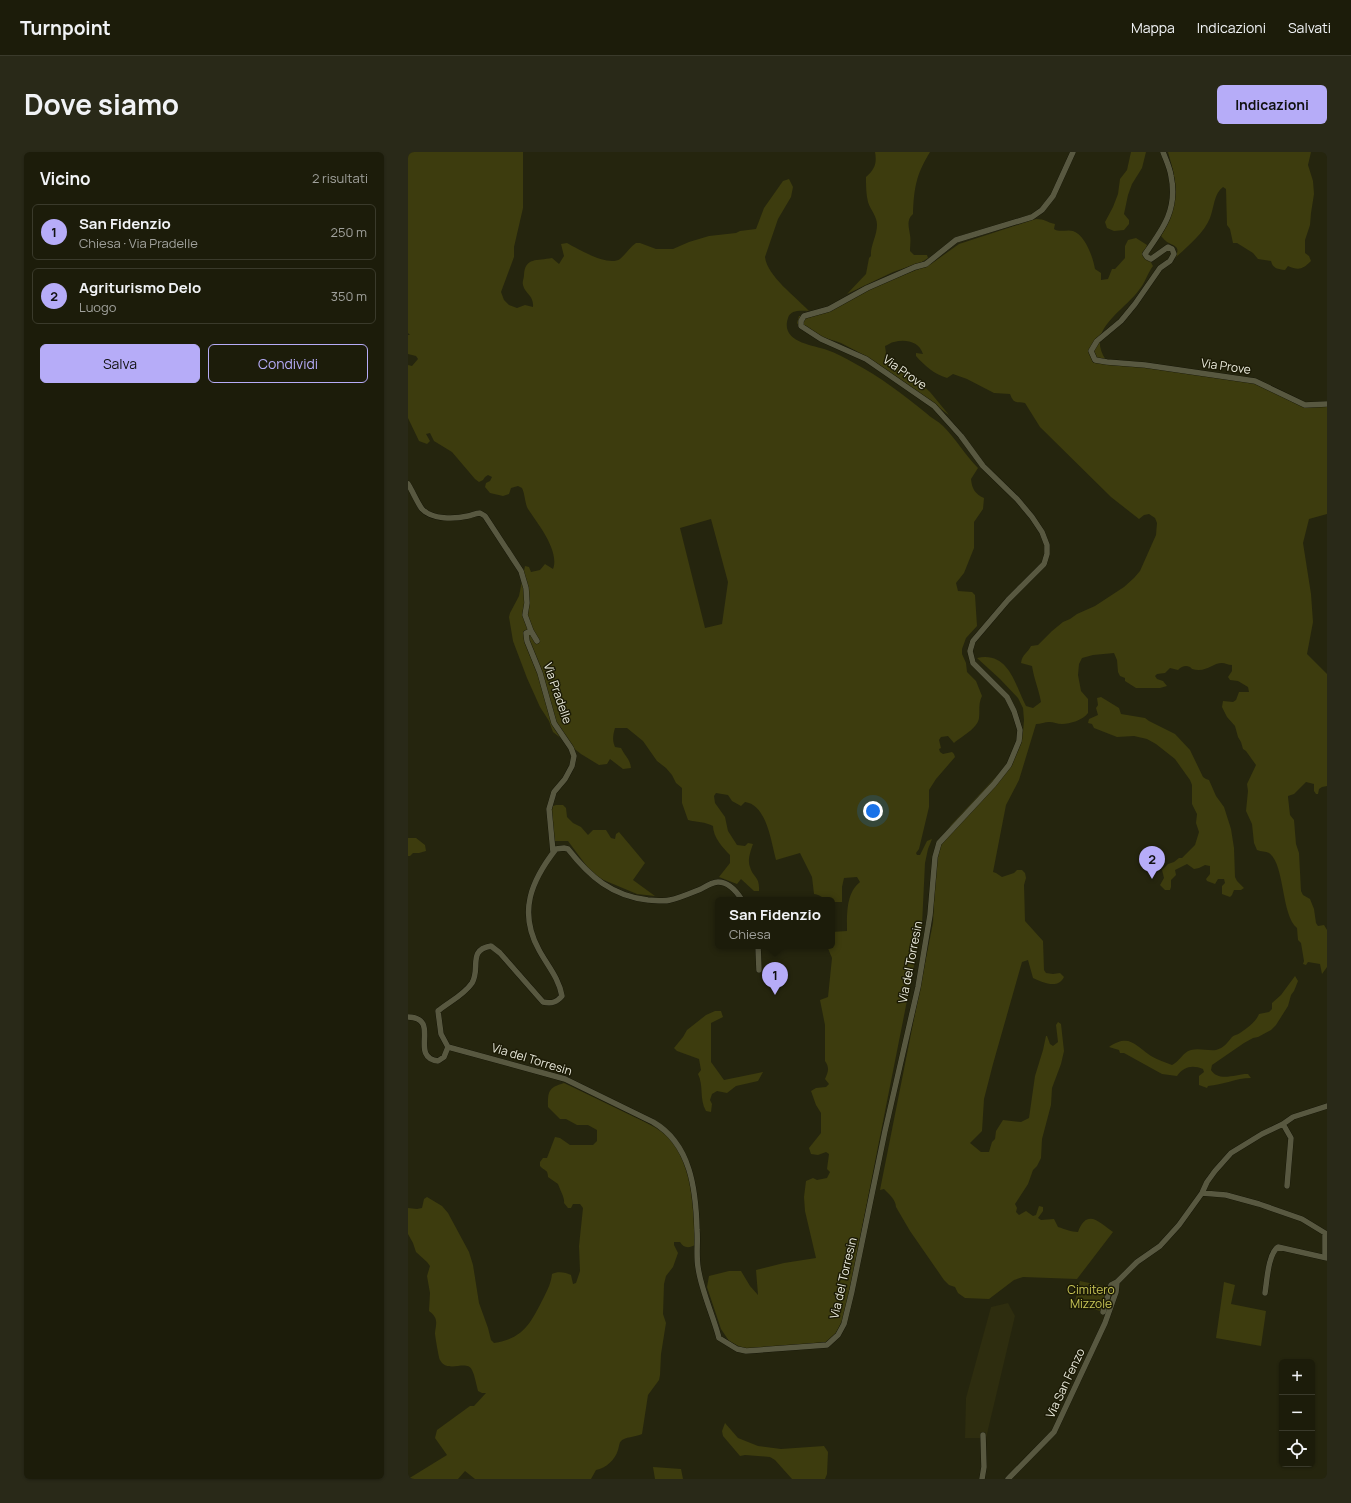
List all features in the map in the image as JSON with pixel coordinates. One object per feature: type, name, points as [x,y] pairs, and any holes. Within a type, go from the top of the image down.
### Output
[{"type":"street","name":"Via Prove","points":[[1020,730],[1014,711],[1006,698],[973,663],[970,651],[973,641],[1008,600],[1044,564],[1047,554],[1042,532],[1022,505],[983,466],[961,436],[934,406],[866,359],[809,332],[801,326],[801,321],[804,316],[829,309],[867,288],[915,267],[926,264],[956,240],[1032,217],[1042,210],[1053,196],[1073,152]]},
{"type":"street","name":"Via Prove","points":[[1163,152],[1171,176],[1173,193],[1172,207],[1167,221],[1158,238],[1146,254],[1147,257],[1151,259],[1168,247],[1172,249],[1174,254],[1170,261],[1160,268],[1135,304],[1120,321],[1097,341],[1091,351],[1095,360],[1146,365],[1255,381],[1305,405],[1327,404]]},
{"type":"street","name":"Via Pradelle","points":[[408,484],[422,509],[436,516],[453,518],[468,516],[480,512],[485,516],[521,571],[526,588],[525,615],[531,631],[537,641]]},
{"type":"street","name":"Via Pradelle","points":[[531,631],[526,632],[527,641],[540,673],[554,723],[571,748],[574,756],[572,766],[565,779],[554,792],[549,809],[553,852]]},
{"type":"street","name":"Via del Torresin","points":[[448,1047],[565,1079],[663,1128],[679,1145],[688,1167],[696,1205],[698,1267],[719,1338],[737,1349],[746,1351],[827,1345],[838,1335],[844,1324],[852,1291],[885,1131],[918,988],[930,915],[935,857],[939,843],[994,784],[1009,765],[1019,741],[1020,730]]},
{"type":"street","points":[[408,1017],[418,1019],[423,1024],[425,1032],[424,1050],[426,1056],[431,1060],[438,1061],[444,1057],[448,1047],[441,1034],[438,1011],[461,995],[472,983],[475,975],[477,953],[482,947],[491,946],[500,953],[543,1002],[550,1003],[558,1001],[562,996],[560,986],[538,949],[528,921],[530,892],[548,859],[556,848],[568,849],[589,874],[597,881],[627,896],[638,899],[669,900],[718,882],[727,884],[740,897]]},
{"type":"street","points":[[758,949],[759,970]]},
{"type":"street","points":[[1103,1312],[1109,1288],[1137,1262],[1160,1246],[1179,1225],[1202,1193],[1215,1170],[1231,1153],[1293,1117],[1327,1106]]},
{"type":"street","points":[[1283,1124],[1290,1138],[1287,1186]]},
{"type":"street","points":[[1202,1193],[1242,1199],[1302,1219],[1325,1233],[1326,1258],[1278,1247],[1274,1250],[1270,1260],[1265,1293]]},
{"type":"street","name":"Via San Fenzo","points":[[1008,1479],[1054,1432],[1105,1323],[1116,1292],[1117,1282]]},
{"type":"street","points":[[982,1435],[984,1467],[982,1479]]},
{"type":"shaded area","points":[[1008,1303],[1015,1316],[986,1438],[965,1438],[966,1398],[991,1307]]},
{"type":"green space","points":[[408,152],[523,152],[523,208],[514,247],[514,257],[501,292],[504,300],[509,305],[517,308],[525,305],[533,307],[531,297],[524,288],[523,284],[527,265],[533,261],[552,258],[559,264],[564,256],[561,244],[567,243],[601,259],[615,261],[620,259],[636,243],[656,249],[673,249],[709,236],[756,229],[764,208],[783,181],[789,179],[793,187],[791,197],[778,219],[765,257],[767,264],[776,279],[809,311],[797,311],[789,315],[787,326],[789,332],[799,341],[844,357],[891,386],[943,426],[978,468],[971,479],[974,491],[984,498],[983,509],[974,522],[974,548],[964,573],[956,583],[958,591],[972,592],[975,595],[977,626],[966,638],[962,649],[962,654],[966,663],[967,672],[976,681],[982,696],[979,718],[976,725],[969,732],[954,743],[948,736],[941,737],[939,740],[941,748],[939,749],[940,752],[943,754],[952,752],[955,757],[936,779],[929,790],[929,807],[919,849],[916,853],[917,855],[920,855],[927,841],[932,839],[925,863],[922,925],[846,1308],[836,1333],[826,1342],[756,1349],[742,1348],[729,1341],[721,1329],[707,1287],[709,1276],[729,1271],[741,1271],[750,1286],[758,1295],[756,1270],[784,1263],[816,1258],[805,1211],[804,1197],[806,1181],[813,1178],[817,1180],[827,1178],[830,1172],[827,1169],[829,1154],[826,1152],[818,1155],[811,1154],[809,1148],[821,1133],[821,1113],[816,1105],[811,1091],[816,1088],[826,1087],[829,1084],[825,1079],[828,1068],[825,1061],[825,1025],[820,1000],[828,997],[832,958],[828,949],[835,949],[835,932],[847,931],[848,904],[852,892],[860,882],[857,877],[844,878],[842,887],[842,902],[835,902],[835,897],[823,897],[814,894],[812,877],[800,853],[776,860],[767,825],[758,810],[745,802],[741,806],[732,801],[728,795],[716,793],[714,796],[715,803],[725,817],[728,831],[737,845],[745,846],[748,843],[753,844],[749,864],[751,871],[758,882],[759,891],[754,891],[741,879],[737,884],[719,877],[730,863],[730,855],[717,838],[713,830],[713,826],[688,820],[682,803],[682,788],[676,783],[666,768],[657,761],[643,741],[627,728],[615,728],[613,742],[615,747],[621,748],[631,768],[623,769],[610,759],[607,764],[599,765],[581,754],[553,732],[527,678],[513,641],[509,617],[519,596],[525,566],[529,567],[531,572],[540,570],[545,564],[553,569],[554,562],[551,546],[528,509],[522,488],[518,486],[511,488],[509,494],[503,496],[490,493],[485,487],[486,483],[490,481],[492,477],[488,475],[479,482],[452,452],[434,441],[430,433],[426,434],[430,441],[427,444],[419,441],[408,418],[408,365],[412,366],[418,359],[416,356],[408,354],[408,335],[410,335],[408,333]],"holes":[[[711,519],[728,582],[722,624],[705,628],[680,528]]]},
{"type":"green space","points":[[875,152],[930,152],[919,175],[914,197],[913,214],[909,219],[908,224],[910,251],[914,255],[927,255],[928,258],[922,262],[893,272],[847,294],[866,274],[876,233],[877,222],[868,202],[866,193],[866,177],[875,166]]},
{"type":"green space","points":[[1131,152],[1146,152],[1142,168],[1132,184],[1128,195],[1124,214],[1129,220],[1129,224],[1124,230],[1114,231],[1107,228],[1105,222],[1118,194],[1120,179],[1127,170]]},
{"type":"green space","points":[[1168,152],[1311,152],[1308,165],[1313,181],[1314,194],[1310,225],[1305,240],[1305,253],[1309,256],[1311,261],[1306,266],[1298,269],[1288,266],[1285,270],[1278,269],[1273,266],[1271,261],[1258,259],[1253,253],[1237,243],[1233,243],[1230,229],[1227,225],[1226,189],[1223,187],[1218,193],[1210,218],[1204,229],[1195,240],[1175,258],[1177,248],[1161,236],[1174,207],[1176,192],[1174,173]]},
{"type":"green space","points":[[1036,219],[1055,224],[1054,229],[1056,230],[1068,230],[1077,233],[1085,242],[1095,269],[1101,273],[1101,280],[1108,279],[1112,269],[1115,269],[1125,258],[1125,246],[1128,240],[1136,238],[1147,245],[1145,252],[1153,266],[1139,290],[1103,330],[1100,340],[1101,349],[1106,360],[1259,381],[1268,384],[1298,402],[1327,405],[1327,514],[1309,519],[1303,543],[1311,594],[1313,622],[1307,654],[1327,674],[1327,786],[1319,789],[1318,794],[1316,794],[1314,791],[1314,784],[1306,782],[1294,794],[1288,797],[1290,815],[1294,820],[1296,844],[1299,853],[1301,891],[1303,895],[1310,899],[1318,926],[1324,925],[1327,930],[1327,967],[1322,974],[1320,964],[1308,962],[1306,965],[1303,964],[1304,961],[1301,943],[1298,940],[1297,928],[1288,912],[1278,868],[1274,859],[1269,853],[1257,850],[1254,843],[1252,824],[1246,811],[1248,791],[1247,784],[1256,765],[1243,749],[1235,726],[1227,717],[1222,707],[1223,701],[1233,702],[1236,700],[1239,692],[1249,692],[1248,687],[1238,681],[1230,680],[1228,677],[1232,671],[1232,665],[1218,663],[1202,670],[1192,669],[1187,666],[1178,670],[1170,668],[1165,673],[1157,674],[1155,676],[1157,679],[1163,681],[1167,686],[1160,688],[1136,688],[1125,681],[1125,678],[1120,676],[1114,653],[1093,655],[1082,658],[1079,664],[1078,675],[1081,691],[1088,699],[1088,713],[1080,720],[1069,723],[1060,724],[1049,722],[1036,724],[1019,780],[1006,805],[993,872],[1002,877],[1014,873],[1017,870],[1022,870],[1025,873],[1025,921],[1043,941],[1044,970],[1046,973],[1060,973],[1064,977],[1061,981],[1054,984],[1041,981],[1033,978],[1028,960],[1022,962],[984,1099],[982,1131],[970,1143],[981,1152],[989,1152],[992,1142],[995,1139],[996,1131],[1003,1120],[1021,1122],[1029,1118],[1035,1076],[1046,1036],[1050,1044],[1053,1046],[1058,1042],[1056,1025],[1058,1022],[1061,1024],[1064,1051],[1052,1088],[1051,1105],[1042,1139],[1041,1158],[1033,1170],[1028,1184],[1015,1204],[1017,1208],[1016,1212],[1019,1215],[1026,1211],[1033,1216],[1036,1215],[1039,1206],[1043,1207],[1043,1211],[1038,1218],[1041,1220],[1054,1219],[1058,1227],[1078,1232],[1085,1220],[1094,1219],[1113,1232],[1077,1279],[1023,1277],[1014,1280],[989,1299],[965,1298],[958,1293],[955,1287],[949,1285],[944,1280],[910,1231],[896,1207],[894,1200],[884,1189],[880,1190],[933,923],[936,860],[941,839],[951,825],[1005,767],[1023,733],[1023,708],[1018,698],[977,658],[988,657],[997,660],[1004,665],[1014,680],[1026,706],[1033,708],[1041,702],[1032,666],[1021,663],[1024,656],[1031,646],[1038,645],[1063,622],[1095,606],[1124,587],[1134,578],[1140,571],[1156,535],[1157,523],[1155,518],[1149,514],[1144,515],[1139,519],[1111,497],[1040,427],[1025,403],[1014,401],[1010,394],[994,393],[967,379],[953,374],[947,378],[934,372],[916,356],[916,353],[923,354],[918,346],[911,342],[898,341],[892,342],[885,346],[890,362],[912,376],[930,392],[949,415],[896,376],[855,350],[841,343],[811,334],[801,328],[797,323],[799,316],[818,315],[876,286],[931,264],[959,244]]},
{"type":"green space","points":[[1101,697],[1119,708],[1121,714],[1145,718],[1175,734],[1190,750],[1203,777],[1209,780],[1216,796],[1224,807],[1231,829],[1234,848],[1235,877],[1244,888],[1241,890],[1234,890],[1230,897],[1222,894],[1222,886],[1225,883],[1224,879],[1218,879],[1215,884],[1207,881],[1206,879],[1210,874],[1210,866],[1205,865],[1194,869],[1187,864],[1175,870],[1176,875],[1171,880],[1170,890],[1165,890],[1160,885],[1164,878],[1162,870],[1168,864],[1182,858],[1195,845],[1199,832],[1196,823],[1197,814],[1192,804],[1192,785],[1175,759],[1156,744],[1147,739],[1134,736],[1117,737],[1094,728],[1092,724],[1088,723],[1089,719],[1098,715],[1096,708],[1098,705],[1097,698]]},
{"type":"green space","points":[[563,805],[566,808],[567,817],[573,823],[581,827],[588,835],[593,830],[606,830],[611,838],[615,839],[616,834],[619,832],[645,863],[633,880],[655,896],[637,894],[594,876],[568,841],[555,841],[551,815],[553,806]]},
{"type":"green space","points":[[408,838],[416,838],[425,845],[426,851],[413,853],[408,856]]},
{"type":"green space","points":[[1295,976],[1298,981],[1291,995],[1288,1006],[1276,1025],[1271,1030],[1244,1043],[1212,1065],[1211,1070],[1214,1074],[1219,1076],[1224,1077],[1248,1074],[1251,1078],[1208,1086],[1207,1088],[1199,1085],[1199,1076],[1204,1072],[1203,1069],[1189,1067],[1177,1076],[1162,1074],[1124,1053],[1120,1053],[1119,1050],[1109,1047],[1122,1041],[1132,1042],[1145,1052],[1172,1065],[1188,1051],[1197,1049],[1219,1049],[1233,1036],[1251,1025],[1259,1014],[1269,1012],[1272,1009],[1272,1003],[1281,995]]},
{"type":"green space","points":[[715,1011],[721,1011],[723,1017],[711,1023],[711,1062],[724,1080],[763,1072],[758,1081],[736,1086],[727,1093],[717,1091],[712,1094],[710,1100],[712,1104],[711,1112],[706,1111],[703,1102],[701,1083],[698,1074],[701,1070],[699,1059],[677,1051],[674,1048],[687,1030],[706,1015]]},
{"type":"green space","points":[[564,1083],[661,1131],[671,1140],[679,1151],[689,1176],[694,1204],[697,1244],[687,1247],[683,1246],[680,1242],[674,1242],[678,1253],[673,1267],[666,1276],[664,1284],[663,1314],[666,1323],[661,1354],[660,1375],[659,1380],[648,1395],[642,1434],[621,1441],[617,1454],[607,1465],[596,1470],[591,1479],[475,1479],[465,1471],[458,1479],[408,1479],[447,1455],[435,1438],[437,1430],[470,1406],[474,1406],[486,1393],[478,1391],[474,1375],[469,1367],[447,1366],[440,1360],[435,1335],[436,1319],[429,1311],[430,1293],[427,1276],[430,1266],[416,1252],[408,1234],[408,1208],[422,1208],[424,1199],[427,1197],[442,1206],[448,1213],[469,1252],[473,1265],[479,1303],[491,1340],[494,1343],[505,1341],[520,1333],[526,1328],[535,1314],[548,1289],[552,1274],[559,1272],[569,1274],[571,1275],[573,1284],[576,1283],[580,1271],[579,1246],[583,1208],[580,1204],[573,1204],[571,1208],[568,1208],[564,1203],[558,1184],[548,1177],[547,1171],[540,1166],[540,1162],[543,1158],[547,1158],[555,1137],[560,1138],[570,1145],[593,1145],[597,1141],[597,1130],[588,1125],[577,1125],[566,1119],[560,1119],[548,1107],[548,1097],[550,1091]]},
{"type":"green space","name":"Cimitero Mizzole","points":[[1080,1281],[1108,1287],[1101,1311],[1074,1305]]},
{"type":"green space","points":[[1224,1282],[1235,1285],[1231,1304],[1266,1311],[1261,1346],[1216,1338]]},
{"type":"green space","points":[[725,1423],[738,1438],[758,1446],[781,1449],[824,1446],[828,1452],[827,1474],[825,1479],[792,1479],[775,1460],[770,1457],[740,1456],[723,1436],[722,1431]]},
{"type":"green space","points":[[653,1467],[681,1469],[683,1479],[655,1479]]},
{"type":"place","name":"Agriturismo Delo","points":[[1152,879]]},
{"type":"place","name":"San Fidenzio","points":[[775,995]]}]
